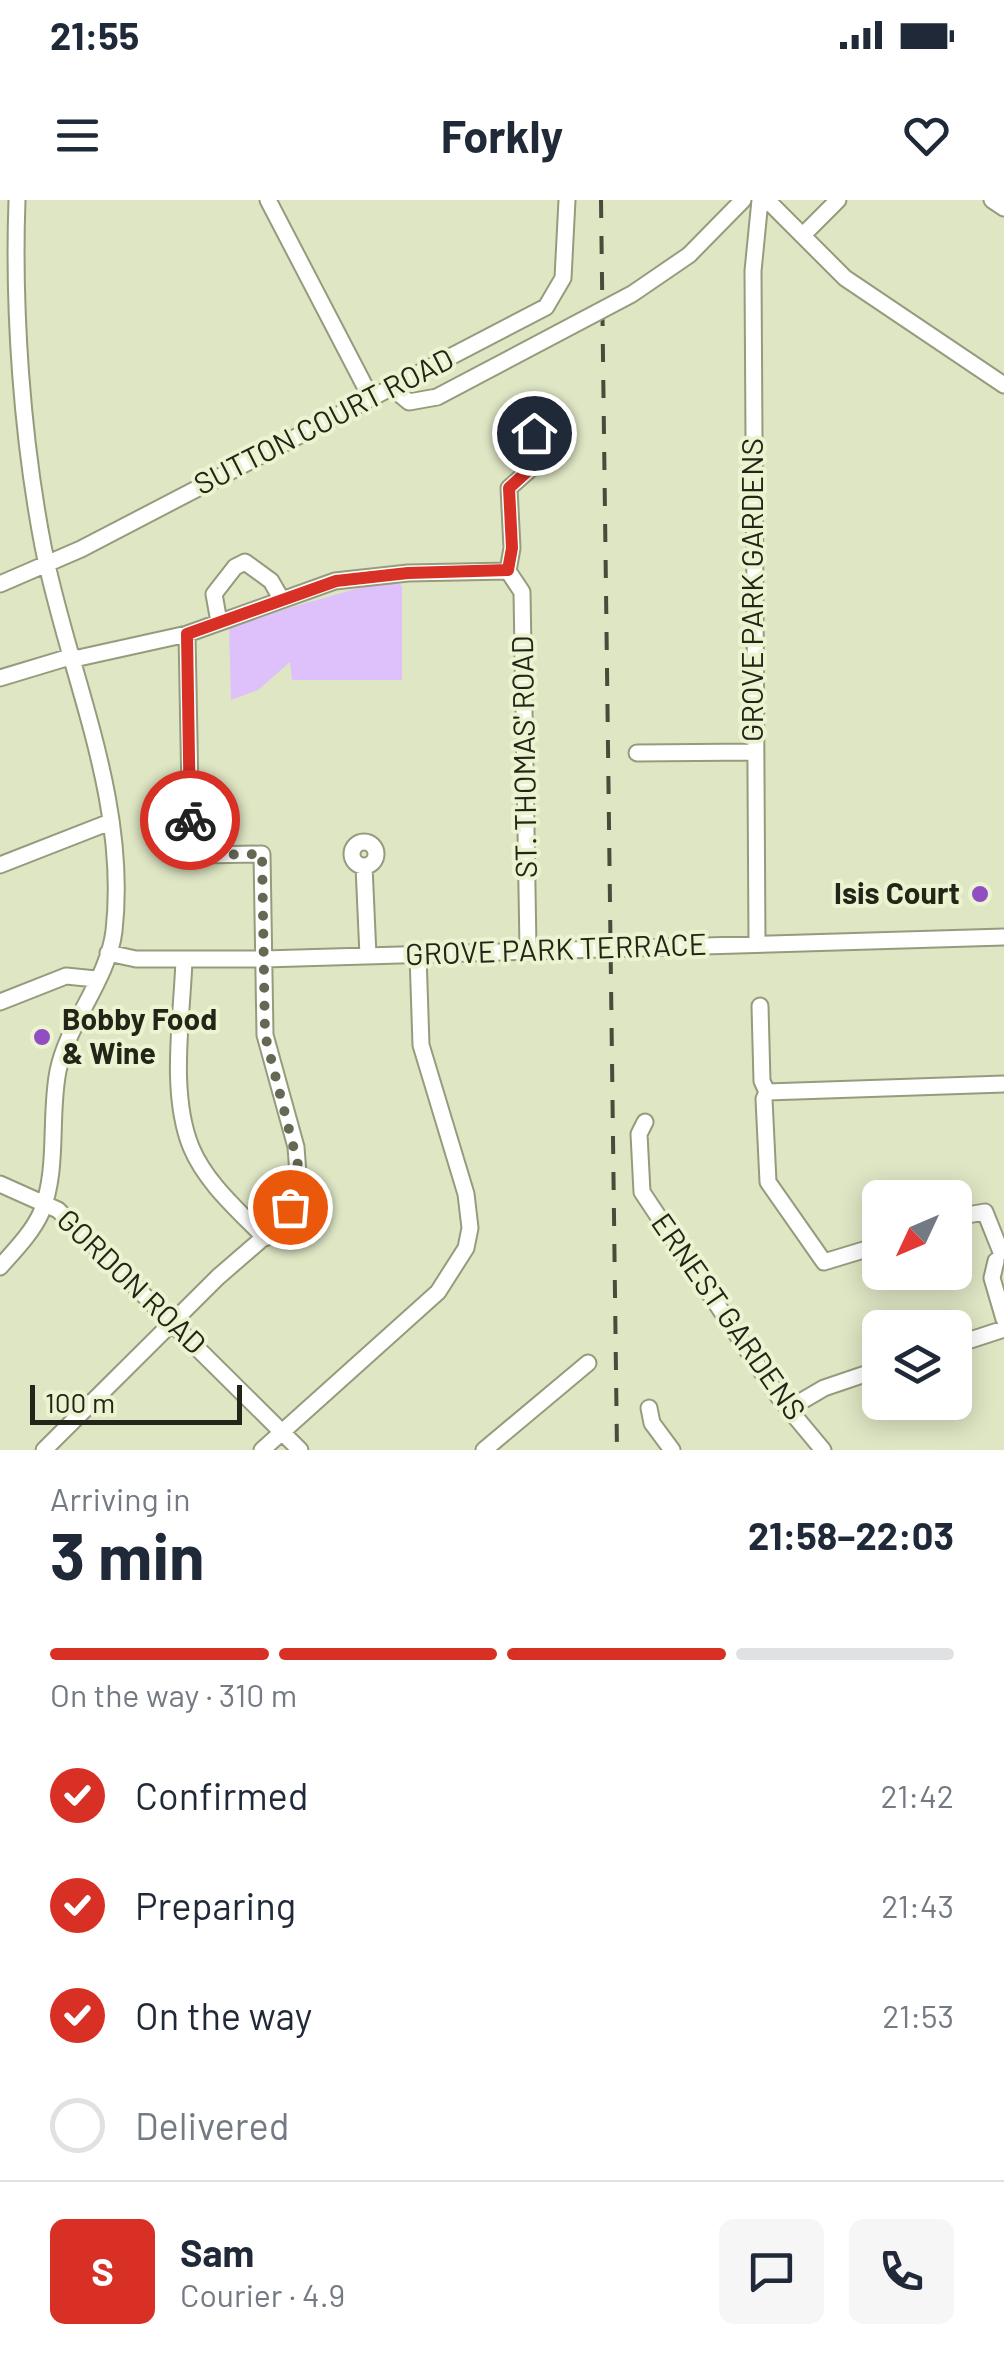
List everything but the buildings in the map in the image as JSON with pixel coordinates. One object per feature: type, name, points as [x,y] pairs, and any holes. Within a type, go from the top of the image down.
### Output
[{"type":"street","points":[[0,1267],[34,1226],[44,1201],[60,1065],[108,953],[115,914],[110,822],[93,728],[48,565],[19,348],[16,200]]},
{"type":"street","points":[[268,200],[372,398]]},
{"type":"street","name":"SUTTON COURT ROAD","points":[[0,584],[48,565],[546,307],[563,278],[567,200]]},
{"type":"street","points":[[392,388],[409,402],[437,397],[632,294],[688,255],[742,200]]},
{"type":"street","points":[[764,200],[856,287],[1004,385]]},
{"type":"street","name":"GROVE PARK GARDENS","points":[[758,942],[754,752],[756,238],[764,200]]},
{"type":"street","points":[[802,235],[838,200]]},
{"type":"street","points":[[992,200],[1004,208]]},
{"type":"street","points":[[724,222],[756,238]]},
{"type":"street","points":[[0,351],[19,348]]},
{"type":"street","name":"ST. THOMAS' ROAD","points":[[528,948],[522,592],[508,570],[512,548],[509,488],[534,465],[534,401]]},
{"type":"street","points":[[220,622],[214,594],[235,566],[245,562],[272,581],[282,600]]},
{"type":"street","points":[[0,678],[74,657],[187,634],[336,581],[408,573],[508,570]]},
{"type":"street","points":[[44,1450],[172,1322],[265,1238],[290,1207],[298,1165],[267,1049],[262,854],[202,855],[191,846],[187,634]]},
{"type":"street","points":[[637,753],[754,752]]},
{"type":"street","points":[[0,865],[110,822]]},
{"type":"street","points":[[364,866],[368,956]]},
{"type":"street","name":"GROVE PARK TERRACE","points":[[108,953],[184,960],[418,956],[528,948],[1004,937]]},
{"type":"street","points":[[262,1450],[438,1292],[466,1248],[470,1228],[466,1194],[421,1045],[418,956]]},
{"type":"street","points":[[184,960],[182,1089],[188,1137],[216,1186],[265,1238]]},
{"type":"street","points":[[0,1002],[66,976],[96,979]]},
{"type":"street","points":[[760,1006],[762,1081],[767,1092],[764,1099],[768,1182],[820,1259],[833,1262],[862,1252]]},
{"type":"street","points":[[767,1092],[1004,1084]]},
{"type":"street","name":"ERNEST GARDENS","points":[[645,1122],[639,1134],[642,1192],[788,1409],[823,1450]]},
{"type":"street","points":[[0,1184],[44,1201]]},
{"type":"street","name":"GORDON ROAD","points":[[44,1201],[300,1450]]},
{"type":"street","points":[[972,1214],[985,1212],[1004,1279]]},
{"type":"street","points":[[1000,1254],[992,1278],[1004,1319]]},
{"type":"street","points":[[972,1339],[1004,1329]]},
{"type":"street","points":[[484,1450],[588,1363]]},
{"type":"street","points":[[788,1409],[833,1384],[862,1375]]},
{"type":"street","points":[[648,1408],[652,1423],[672,1450]]},
{"type":"shaded area","points":[[394,578],[402,586],[402,680],[292,680],[290,662],[258,690],[231,700],[229,625]]},
{"type":"railway","points":[[601,200],[617,1450]]},
{"type":"way so far","points":[[190,820],[191,846],[202,855],[262,854],[265,1035],[273,1076],[296,1147],[297,1182],[290,1207]]},
{"type":"place","name":"Isis Court","points":[[980,894]]},
{"type":"place","name":"Bobby Food & Wine","points":[[42,1037]]},
{"type":"route","points":[[190,820],[187,634],[336,581],[408,573],[508,570],[512,548],[509,488],[534,465],[534,433]]}]
